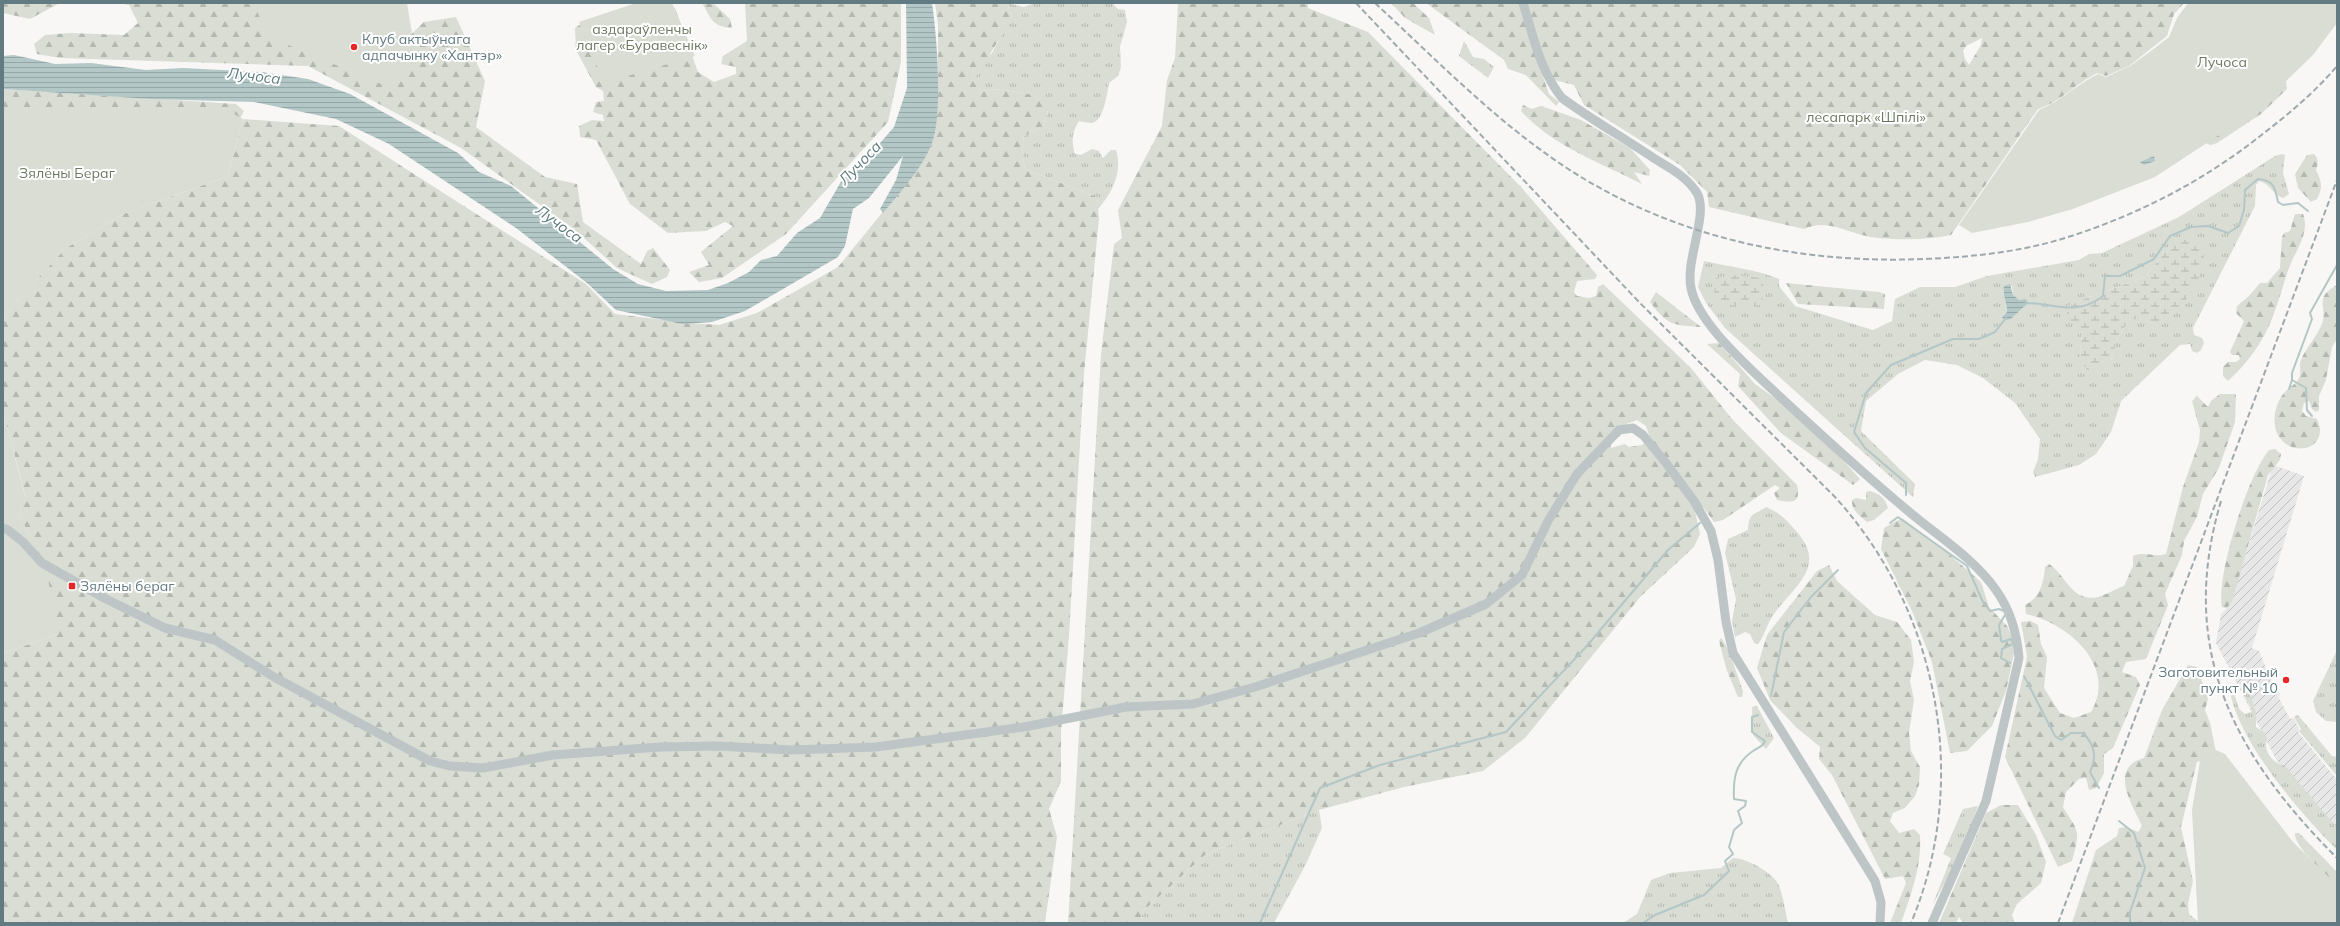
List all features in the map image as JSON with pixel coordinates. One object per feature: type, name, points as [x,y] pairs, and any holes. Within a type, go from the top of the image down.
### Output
[{"type":"street","points":[[1523,3],[1542,62],[1554,88],[1562,98],[1680,175],[1697,194],[1700,211],[1691,262],[1691,287],[1698,305],[1713,328],[1761,379],[1906,509],[1977,568],[1996,589],[2010,613],[2017,634],[2019,658],[1986,801],[1932,923]]},
{"type":"street","points":[[3,528],[8,530],[23,542],[42,563],[106,599],[165,628],[215,640],[274,677],[436,763],[450,766],[483,768],[553,754],[660,747],[718,746],[792,750],[876,747],[1024,727],[1126,707],[1193,704],[1255,687],[1420,633],[1486,604],[1522,575],[1548,521],[1577,474],[1619,430],[1632,428],[1644,435],[1666,463],[1694,501],[1711,531],[1718,560],[1726,622],[1733,653],[1875,881],[1881,902],[1880,923]]},
{"type":"shaded area","points":[[2273,465],[2304,476],[2252,648],[2259,651],[2274,688],[2277,687],[2280,695],[2278,696],[2290,719],[2294,718],[2299,729],[2298,732],[2337,780],[2337,833],[2277,761],[2216,643],[2221,614],[2230,605]]},
{"type":"green space","points":[[3,3],[65,3],[58,4],[30,19],[3,13]]},
{"type":"green space","points":[[118,3],[361,3],[397,48],[424,22],[456,17],[485,81],[476,127],[545,177],[577,184],[583,222],[641,264],[647,251],[653,248],[670,270],[667,277],[652,284],[617,268],[574,229],[461,148],[308,66],[60,58],[37,54],[34,44],[45,35],[70,33],[124,35],[138,23],[129,5]]},
{"type":"green space","name":"Клуб актыўнага адпачынку «Хантэр»","points":[[254,3],[407,3],[416,58],[395,90],[267,36]]},
{"type":"green space","name":"аздараўленчы лагер «Буравеснік»","points":[[636,3],[672,3],[695,56],[604,83],[579,22]]},
{"type":"green space","points":[[664,3],[675,8],[698,72],[714,82],[736,74],[736,67],[721,64],[723,56],[747,41],[745,3],[901,3],[901,62],[888,122],[786,234],[722,278],[699,282],[689,272],[709,265],[701,252],[733,226],[725,222],[706,231],[668,233],[630,204],[596,140],[580,137],[579,126],[592,120],[604,121],[603,115],[593,112],[596,102],[604,101],[603,91],[596,87],[576,50],[575,28],[586,20]]},
{"type":"green space","points":[[702,3],[713,3],[730,19],[732,28],[716,24]]},
{"type":"green space","points":[[935,3],[1007,3],[1012,15],[1004,32],[974,80],[980,91],[999,89],[1034,95],[1048,110],[1043,126],[1024,136],[1022,150],[1025,169],[1097,197],[1099,218],[1084,374],[1069,636],[1061,732],[1061,781],[1049,809],[1057,837],[1045,923],[3,923],[3,653],[59,634],[31,536],[19,517],[25,495],[3,411],[3,320],[17,300],[66,248],[123,214],[228,176],[243,119],[339,126],[586,284],[615,314],[719,325],[757,313],[838,267],[890,203],[930,147],[938,87],[938,25]]},
{"type":"green space","points":[[1007,3],[1024,7],[1034,3],[1112,3],[1118,9],[1125,10],[1127,22],[1120,47],[1121,67],[1118,76],[1109,83],[1106,100],[1099,117],[1092,123],[1079,121],[1073,137],[1075,154],[1081,155],[1092,149],[1099,151],[1103,158],[1111,150],[1116,150],[1118,166],[1115,182],[1108,196],[1098,209],[1097,197],[1025,169],[1022,150],[1024,136],[1043,126],[1048,111],[1034,95],[999,89],[980,91],[974,80],[986,58],[992,53],[1012,15]]},
{"type":"green space","points":[[1178,3],[1308,3],[1308,8],[1368,32],[1521,187],[1597,275],[1595,279],[1577,281],[1574,292],[1577,296],[1589,298],[1596,296],[1598,287],[1603,284],[1691,368],[1732,419],[1797,485],[1798,496],[1794,501],[1777,500],[1774,493],[1780,488],[1775,485],[1723,520],[1714,522],[1703,507],[1695,511],[1700,534],[1694,547],[1641,596],[1525,738],[1483,771],[1404,787],[1319,810],[1206,854],[1143,911],[1140,923],[1068,923],[1101,354],[1114,244],[1122,238],[1118,210],[1162,126],[1167,80],[1175,58]],"holes":[[[1637,420],[1646,426],[1650,438],[1642,445],[1629,447],[1625,444],[1611,448],[1610,443],[1620,436],[1626,424]]]},
{"type":"green space","points":[[1391,3],[1413,3],[1429,18],[1435,35],[1405,18]]},
{"type":"green space","name":"лесапарк «Шпілі»","points":[[1426,3],[2184,3],[2174,14],[2167,36],[2129,66],[2106,76],[2097,73],[2054,102],[2038,109],[1951,235],[1924,239],[1868,237],[1840,228],[1822,225],[1804,229],[1709,207],[1707,192],[1680,165],[1584,105],[1574,85],[1543,77],[1549,94],[1559,102],[1556,106],[1526,75],[1508,69],[1504,60]],"holes":[[[1982,38],[1981,45],[1969,65],[1965,59],[1963,51],[1966,46]]]},
{"type":"green space","name":"Лучоса","points":[[2188,3],[2337,3],[2337,23],[2313,55],[2254,112],[2155,177],[2073,209],[2028,222],[1972,233],[1959,225],[2039,110],[2098,74],[2106,77],[2130,66],[2151,51],[2169,37],[2177,18]]},
{"type":"green space","points":[[1464,41],[1473,57],[1484,59],[1494,67],[1488,78],[1459,56]]},
{"type":"green space","points":[[2283,81],[2286,82],[2287,89],[2261,114],[2217,143],[2211,145],[2207,144],[2207,141]]},
{"type":"green space","name":"Зялёны Бераг","points":[[3,89],[236,104],[244,111],[238,122],[3,239]]},
{"type":"green space","points":[[1523,105],[1532,109],[1541,106],[1581,120],[1630,148],[1650,170],[1649,176],[1634,172],[1642,184],[1578,153],[1534,124],[1521,111]]},
{"type":"green space","name":"Зялёны Бераг","points":[[3,108],[229,111],[243,119],[228,176],[123,214],[66,248],[17,300],[3,320]]},
{"type":"green space","points":[[2282,154],[2285,155],[2283,173],[2289,194],[2283,198],[2263,182],[2259,181],[2256,185],[2255,206],[2193,328],[2194,335],[2202,338],[2204,343],[2201,350],[2197,353],[2192,351],[2190,344],[2180,345],[2121,401],[2111,432],[2096,454],[2079,465],[2035,477],[2033,472],[2038,459],[2040,439],[2015,403],[1983,378],[1957,365],[1925,360],[1898,374],[1866,401],[1861,431],[1915,484],[1913,497],[1725,328],[1706,303],[1698,287],[1704,261],[1751,270],[1779,279],[1779,286],[1795,306],[1873,330],[1892,321],[1895,299],[1920,287],[1955,287],[1987,276],[2079,260],[2089,254],[2102,253],[2179,217],[2275,156]],"holes":[[[2164,253],[2159,326],[2145,320],[2130,319],[2118,337],[2111,360],[2080,359],[2082,329],[2067,307],[2081,300],[2145,277]],[[2012,286],[2013,295],[2024,307],[2011,319],[2002,317],[2007,312],[2003,291]]]},
{"type":"green space","points":[[2314,154],[2318,164],[2316,170],[2320,178],[2321,188],[2317,199],[2311,202],[2298,188],[2295,174],[2307,155]]},
{"type":"green space","points":[[2295,214],[2303,214],[2305,220],[2304,233],[2291,263],[2273,316],[2265,334],[2254,352],[2228,381],[2223,376],[2223,367],[2228,362],[2236,362],[2240,359],[2239,355],[2232,355],[2230,352],[2244,321],[2236,313],[2237,306],[2249,296],[2260,283],[2267,283],[2280,268],[2282,237],[2284,233],[2290,231]]},
{"type":"green space","points":[[2189,238],[2197,240],[2200,244],[2203,251],[2204,260],[2197,282],[2183,304],[2175,314],[2159,326],[2145,320],[2130,319],[2118,337],[2111,360],[2098,371],[2087,370],[2080,359],[2082,329],[2067,318],[2067,307],[2081,300],[2145,277],[2164,253],[2177,243]]},
{"type":"green space","points":[[1732,275],[1761,278],[1765,290],[1761,305],[1728,305],[1714,295],[1716,278]]},
{"type":"green space","points":[[1786,283],[1879,292],[1885,294],[1884,309],[1798,304]]},
{"type":"green space","points":[[2337,285],[2337,339],[2332,347],[2326,380],[2319,396],[2319,410],[2316,412],[2312,409],[2309,401],[2304,403],[2302,411],[2306,416],[2317,419],[2320,429],[2319,437],[2315,443],[2308,447],[2300,449],[2292,447],[2284,443],[2278,435],[2275,425],[2275,413],[2282,396],[2297,382],[2301,360],[2321,326],[2324,314],[2323,299],[2329,290]]},
{"type":"green space","points":[[1656,292],[1701,327],[1677,325],[1667,320],[1650,302]]},
{"type":"green space","points":[[1719,343],[1755,384],[1790,409],[1834,450],[1860,479],[1853,485],[1781,433],[1738,386],[1740,374],[1707,344]]},
{"type":"green space","points":[[2220,394],[2236,394],[2235,422],[2219,468],[2203,494],[2197,517],[2184,541],[2182,555],[2165,594],[2168,605],[2146,659],[2126,662],[2122,672],[2136,677],[2140,685],[2113,748],[2104,754],[2104,773],[2096,788],[2089,790],[2086,778],[2079,779],[2066,792],[2063,807],[2073,822],[2077,832],[2077,837],[2072,861],[2058,867],[2005,757],[2027,657],[2021,622],[2031,621],[2038,625],[2041,644],[2047,657],[2044,688],[2060,713],[2074,718],[2091,712],[2098,695],[2098,679],[2093,663],[2084,649],[2072,637],[2058,627],[2042,619],[2026,614],[2025,605],[2038,594],[2044,578],[2045,567],[2049,564],[2070,587],[2082,596],[2089,598],[2104,595],[2124,586],[2133,566],[2133,556],[2141,554],[2166,554],[2183,487],[2199,442],[2200,430],[2192,401],[2197,396],[2208,407],[2211,401]]},
{"type":"green space","name":"Зялёны Бераг","points":[[3,411],[25,496],[19,517],[31,536],[46,569],[59,634],[3,653]]},
{"type":"green space","points":[[2275,449],[2281,454],[2280,460],[2268,475],[2232,602],[2227,608],[2222,607],[2221,592],[2224,572],[2235,526],[2243,502],[2261,463],[2269,450]]},
{"type":"green space","points":[[1870,491],[1882,497],[1888,508],[1874,520],[1867,522],[1854,510],[1852,500],[1856,498],[1866,500],[1866,492]]},
{"type":"green space","points":[[1766,507],[1783,517],[1790,524],[1805,544],[1809,556],[1805,575],[1772,618],[1758,644],[1754,643],[1750,634],[1745,632],[1735,637],[1732,621],[1736,599],[1725,553],[1728,539],[1748,530],[1749,520],[1752,515]]},
{"type":"green space","points":[[1902,518],[1942,548],[1981,582],[1989,607],[2007,626],[2016,644],[2006,691],[1992,726],[1967,751],[1950,753],[1932,662],[1912,611],[1881,549],[1884,528]]},
{"type":"green space","points":[[1829,565],[1837,581],[1875,615],[1897,622],[1911,640],[1914,662],[1910,681],[1914,700],[1909,733],[1911,751],[1920,767],[1919,785],[1915,796],[1905,808],[1893,813],[1890,821],[1899,833],[1914,829],[1920,835],[1920,846],[1918,869],[1901,923],[1890,923],[1906,883],[1903,876],[1885,879],[1832,775],[1819,759],[1820,747],[1796,727],[1770,700],[1757,668],[1767,635],[1817,571]]},
{"type":"green space","points":[[1721,638],[1724,641],[1736,671],[1743,691],[1742,697],[1738,697],[1727,671],[1719,641]]},
{"type":"green space","points":[[2337,650],[2337,722],[2326,721],[2316,712],[2313,701]]},
{"type":"green space","points":[[2188,665],[2197,667],[2208,699],[2205,710],[2210,723],[2216,752],[2209,759],[2197,762],[2181,827],[2193,881],[2188,904],[2189,914],[2200,923],[2072,923],[2096,850],[2117,836],[2119,828],[2127,827],[2138,832],[2142,826],[2133,808],[2126,788],[2125,778],[2127,770],[2133,763],[2144,758],[2162,710]]},
{"type":"green space","points":[[2245,688],[2249,692],[2256,712],[2256,727],[2265,733],[2267,738],[2266,747],[2270,756],[2276,762],[2285,766],[2337,828],[2337,850],[2307,818],[2275,779],[2260,758],[2248,737],[2238,717],[2231,697],[2232,694],[2235,696],[2239,709],[2245,714],[2251,712],[2252,709],[2242,691]]},
{"type":"green space","points":[[1757,706],[1774,738],[1766,749],[1753,735],[1752,707]]},
{"type":"green space","points":[[2298,715],[2332,756],[2337,757],[2337,776],[2299,731],[2301,729],[2294,717]]},
{"type":"green space","points":[[2211,748],[2225,754],[2293,842],[2337,885],[2337,923],[2198,923],[2192,810],[2200,761]]},
{"type":"green space","points":[[2001,805],[2018,805],[2036,835],[2046,862],[2041,883],[2017,904],[2012,915],[2015,923],[1963,923],[1959,917],[1956,923],[1939,923],[1986,813]]},
{"type":"green space","points":[[1978,806],[1961,853],[1932,906],[1951,858],[1943,854],[1963,809]]},
{"type":"green space","points":[[1319,810],[1322,828],[1306,864],[1274,923],[1140,923],[1143,911],[1206,854]]},
{"type":"green space","points":[[2295,833],[2299,833],[2337,872],[2337,885],[2305,853],[2296,839]]},
{"type":"green space","points":[[1733,858],[1752,863],[1772,876],[1779,886],[1788,923],[1623,923],[1637,914],[1651,880],[1670,873],[1721,868]]},
{"type":"water","points":[[906,3],[932,3],[934,17],[938,74],[937,113],[932,143],[923,162],[883,213],[880,209],[896,180],[903,156],[869,198],[853,209],[845,246],[838,257],[745,311],[712,322],[682,324],[616,310],[587,283],[516,228],[389,144],[336,119],[254,102],[150,99],[3,89],[3,56],[14,55],[55,64],[91,63],[146,70],[183,68],[261,72],[308,79],[350,94],[458,153],[479,172],[511,186],[613,269],[638,284],[666,291],[708,290],[728,283],[749,272],[761,260],[777,256],[797,233],[820,218],[842,180],[862,164],[894,127],[907,88]]},
{"type":"water","points":[[2154,156],[2155,161],[2144,165],[2140,162]]},
{"type":"water","points":[[2010,284],[2013,295],[2019,300],[2026,299],[2028,303],[2011,319],[2004,320],[2002,317],[2007,312],[2004,286]]},
{"type":"waterway","points":[[2026,303],[2065,307],[2084,306],[2103,296],[2105,276],[2120,276],[2154,259],[2170,236],[2191,227],[2208,226],[2228,233],[2239,226],[2244,210],[2245,190],[2258,179],[2271,183],[2275,189],[2278,202],[2283,205],[2298,203],[2308,211]]},
{"type":"waterway","points":[[2312,416],[2307,410],[2306,388],[2292,380],[2292,373],[2312,319],[2310,313],[2337,265],[2337,255]]},
{"type":"waterway","points":[[1906,495],[1906,483],[1865,448],[1854,432],[1866,393],[1891,365],[1953,339],[1979,339],[1995,332],[2006,318]]},
{"type":"waterway","points":[[2289,389],[2292,380]]},
{"type":"waterway","points":[[1890,523],[1898,517],[1967,566],[1983,602],[1990,611],[1999,609],[2004,611]]},
{"type":"waterway","points":[[1260,923],[1320,788],[1380,765],[1506,732],[1585,648],[1668,550],[1700,523]]},
{"type":"waterway","points":[[1771,696],[1784,632],[1811,597],[1838,570]]},
{"type":"waterway","points":[[2005,615],[1999,625],[2001,640],[2002,642],[2011,639],[2013,644],[2002,649],[2001,658],[2010,663]]},
{"type":"waterway","points":[[2024,676],[2055,736],[2061,740],[2071,733],[2083,733],[2090,742],[2094,751],[2094,761],[2090,772],[2099,788]]},
{"type":"waterway","points":[[1643,923],[1655,915],[1704,895],[1729,871],[1725,861],[1733,854],[1729,847],[1734,830],[1742,823],[1738,811],[1745,806],[1746,801],[1734,799],[1736,772],[1742,761],[1765,741],[1752,732],[1752,717],[1758,715]]},
{"type":"waterway","points":[[2119,821],[2134,833],[2145,868],[2130,912],[2130,923]]},
{"type":"railway","points":[[1356,3],[1639,302],[1835,497],[1871,542],[1899,592],[1921,644],[1934,700],[1941,756],[1939,813],[1929,869],[1911,923]]},
{"type":"railway","points":[[1375,3],[1499,117],[1553,159],[1581,177],[1621,199],[1662,217],[1704,232],[1746,244],[1790,252],[1834,257],[1879,259],[1960,257],[2031,247],[2092,229],[2118,219],[2169,195],[2218,166],[2293,110],[2312,93],[2337,66]]},
{"type":"railway","points":[[2058,923],[2337,180]]},
{"type":"railway","points":[[2221,501],[2209,555],[2206,605],[2211,652],[2224,696],[2243,738],[2269,779],[2300,819],[2337,858]]},
{"type":"place","name":"Клуб актыўнага адпачынку «Хантэр»","points":[[354,47]]},
{"type":"place","name":"Зялёны бераг","points":[[72,586]]},
{"type":"place","name":"Заготовительный пункт № 10","points":[[2286,680]]}]
